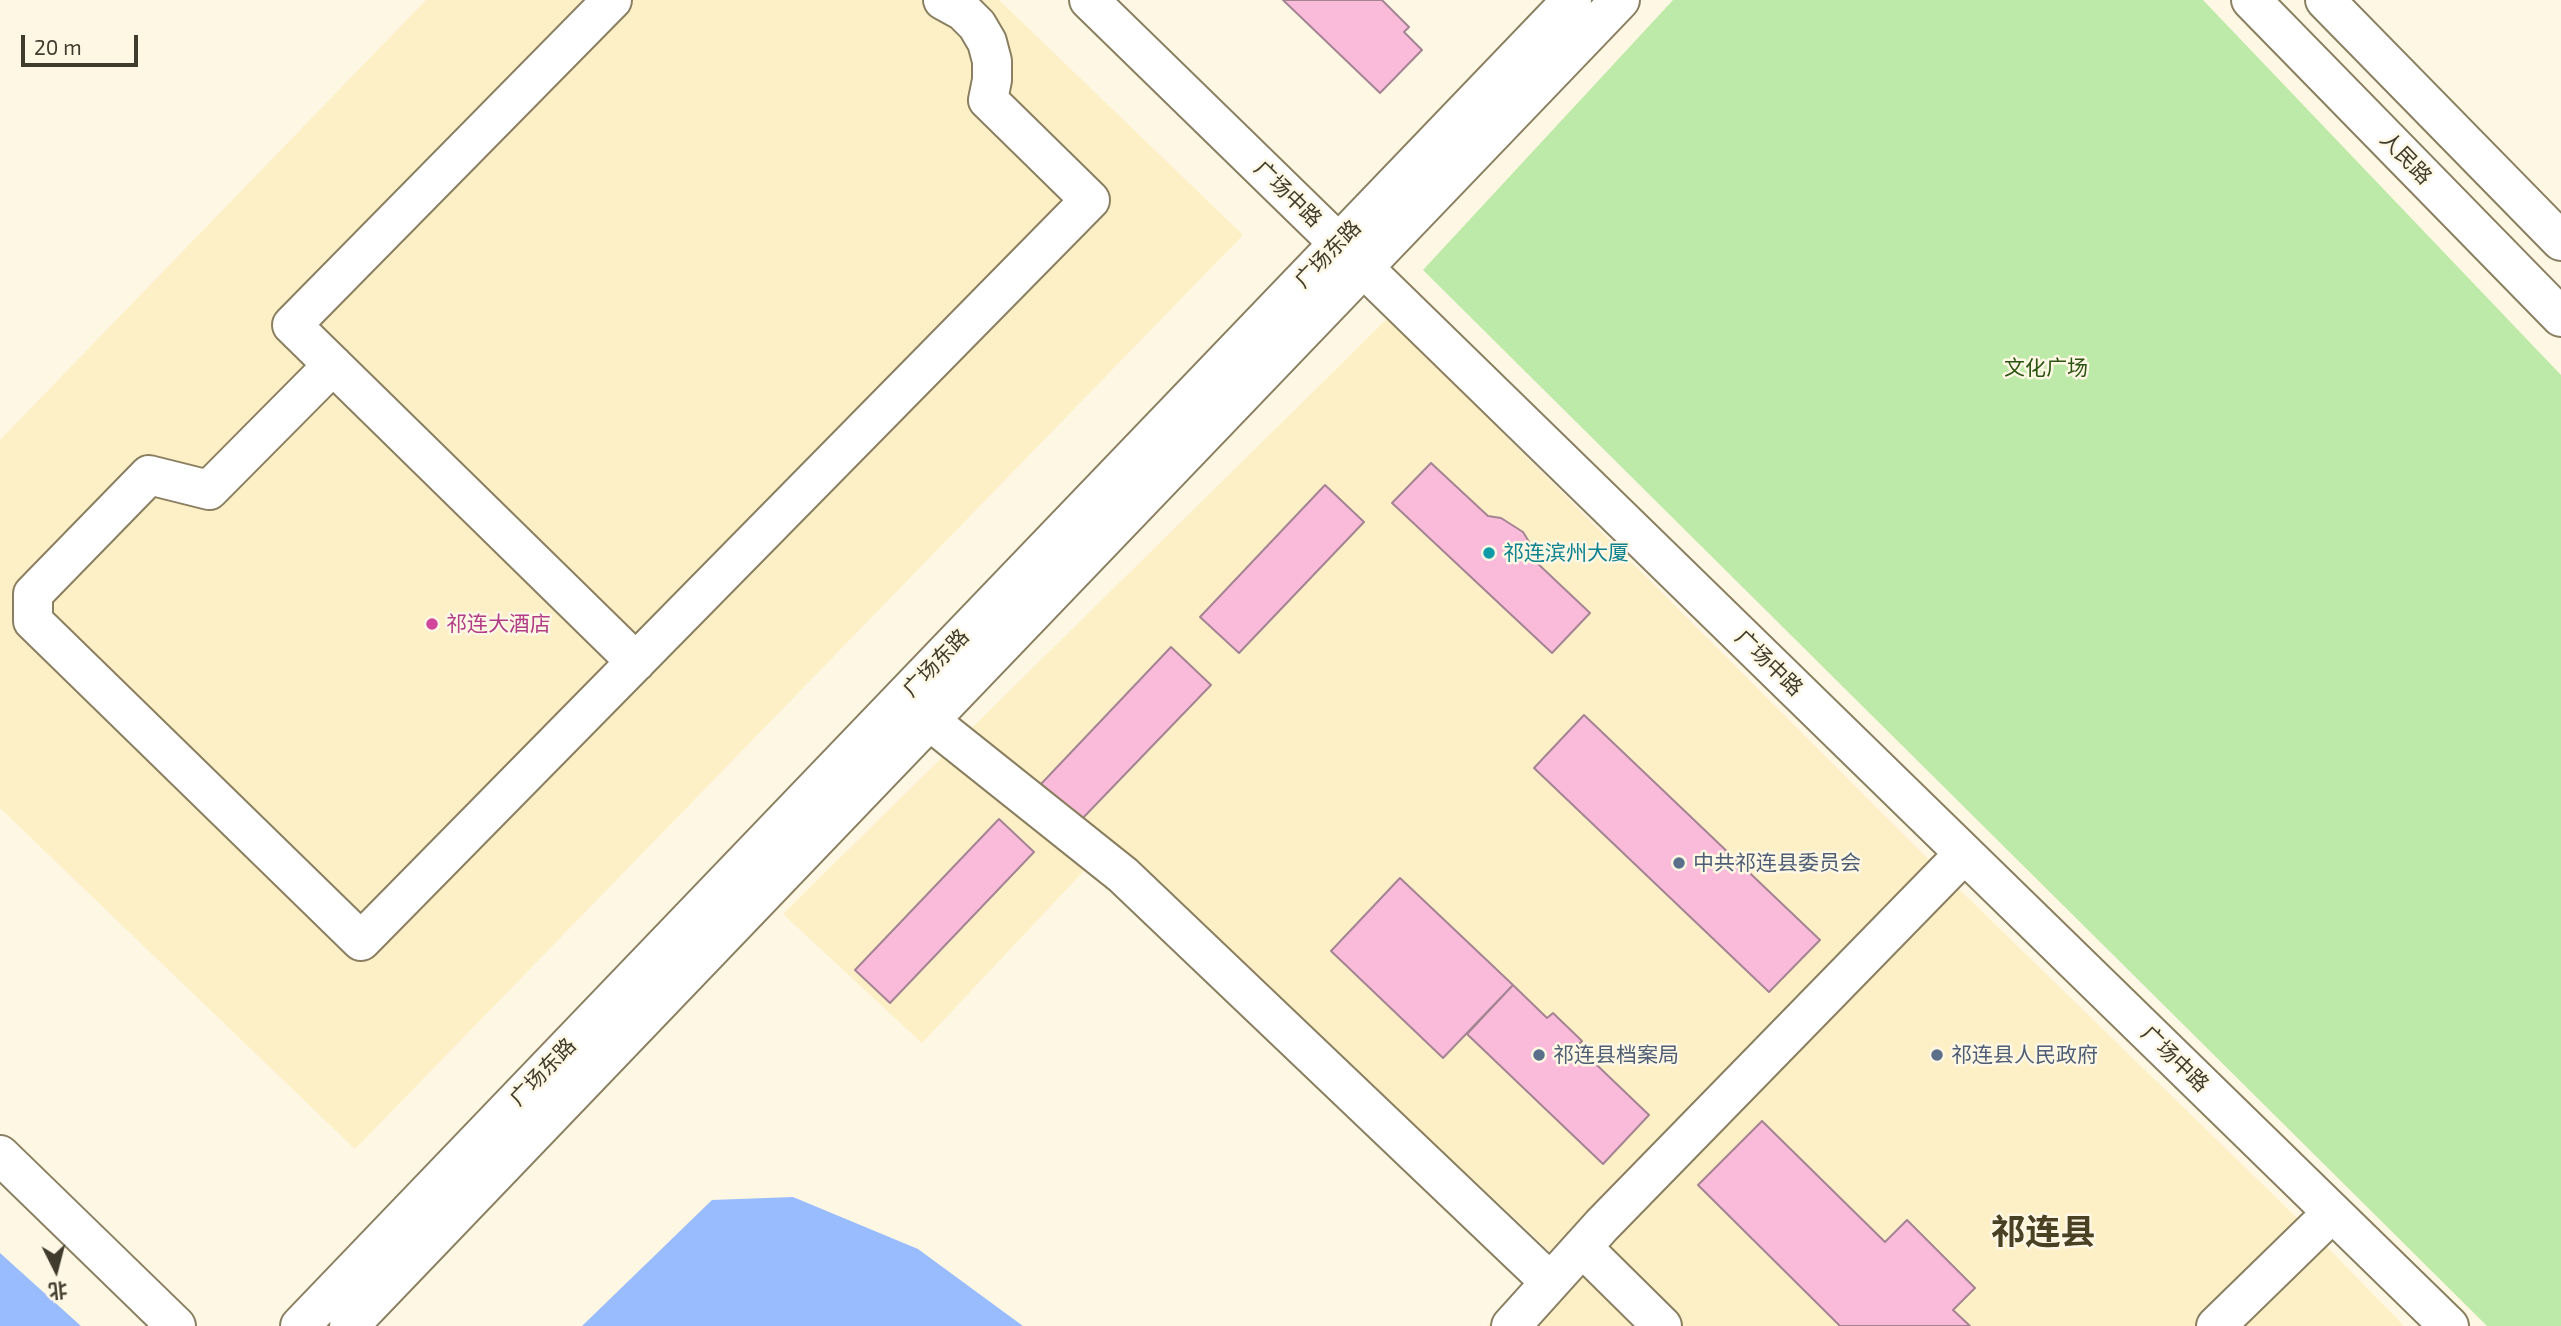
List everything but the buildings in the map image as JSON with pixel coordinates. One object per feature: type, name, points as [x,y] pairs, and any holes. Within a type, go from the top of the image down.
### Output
[{"type":"street","points":[[612,0],[292,325],[636,662]]},
{"type":"street","name":"广场中路","points":[[1089,0],[2448,1326]]},
{"type":"street","name":"广场东路","points":[[349,1326],[930,721],[1351,256],[1572,0]]},
{"type":"street","name":"广场东路","points":[[300,1326],[1351,256],[1620,0]]},
{"type":"street","name":"人民路","points":[[2251,0],[2561,317]]},
{"type":"street","points":[[2325,0],[2561,241]]},
{"type":"street","points":[[333,365],[209,490],[149,475],[33,594],[33,621],[361,941],[1090,200],[988,100],[992,61],[987,42],[960,4]]},
{"type":"street","points":[[930,721],[1123,875],[1550,1282]]},
{"type":"street","points":[[1511,1326],[1582,1247],[1964,854]]},
{"type":"street","points":[[0,1155],[176,1326]]},
{"type":"street","points":[[2216,1326],[2332,1213]]},
{"type":"street","points":[[1582,1247],[1662,1326]]},
{"type":"shaded area","name":"祁连大酒店","points":[[426,0],[999,0],[1243,235],[355,1149],[0,808],[0,440]]},
{"type":"shaded area","points":[[1388,318],[1930,861],[2330,1250],[2404,1326],[1487,1326],[1554,1255],[1111,842],[922,1043],[783,914]]},
{"type":"green space","name":"文化广场","points":[[1673,0],[2203,0],[2561,375],[2561,1326],[2487,1326],[1423,270]]},
{"type":"water","points":[[793,1197],[918,1249],[1023,1326],[582,1326],[712,1200]]},
{"type":"water","points":[[0,1253],[81,1326],[0,1326]]},
{"type":"place","name":"祁连滨州大厦","points":[[1489,553]]},
{"type":"place","name":"祁连大酒店","points":[[432,624]]},
{"type":"place","name":"中共祁连县委员会","points":[[1679,863]]},
{"type":"place","name":"祁连县档案局","points":[[1539,1055]]},
{"type":"place","name":"祁连县人民政府","points":[[1937,1055]]},
{"type":"district","name":"祁连县","points":[[2043,1232]]}]
